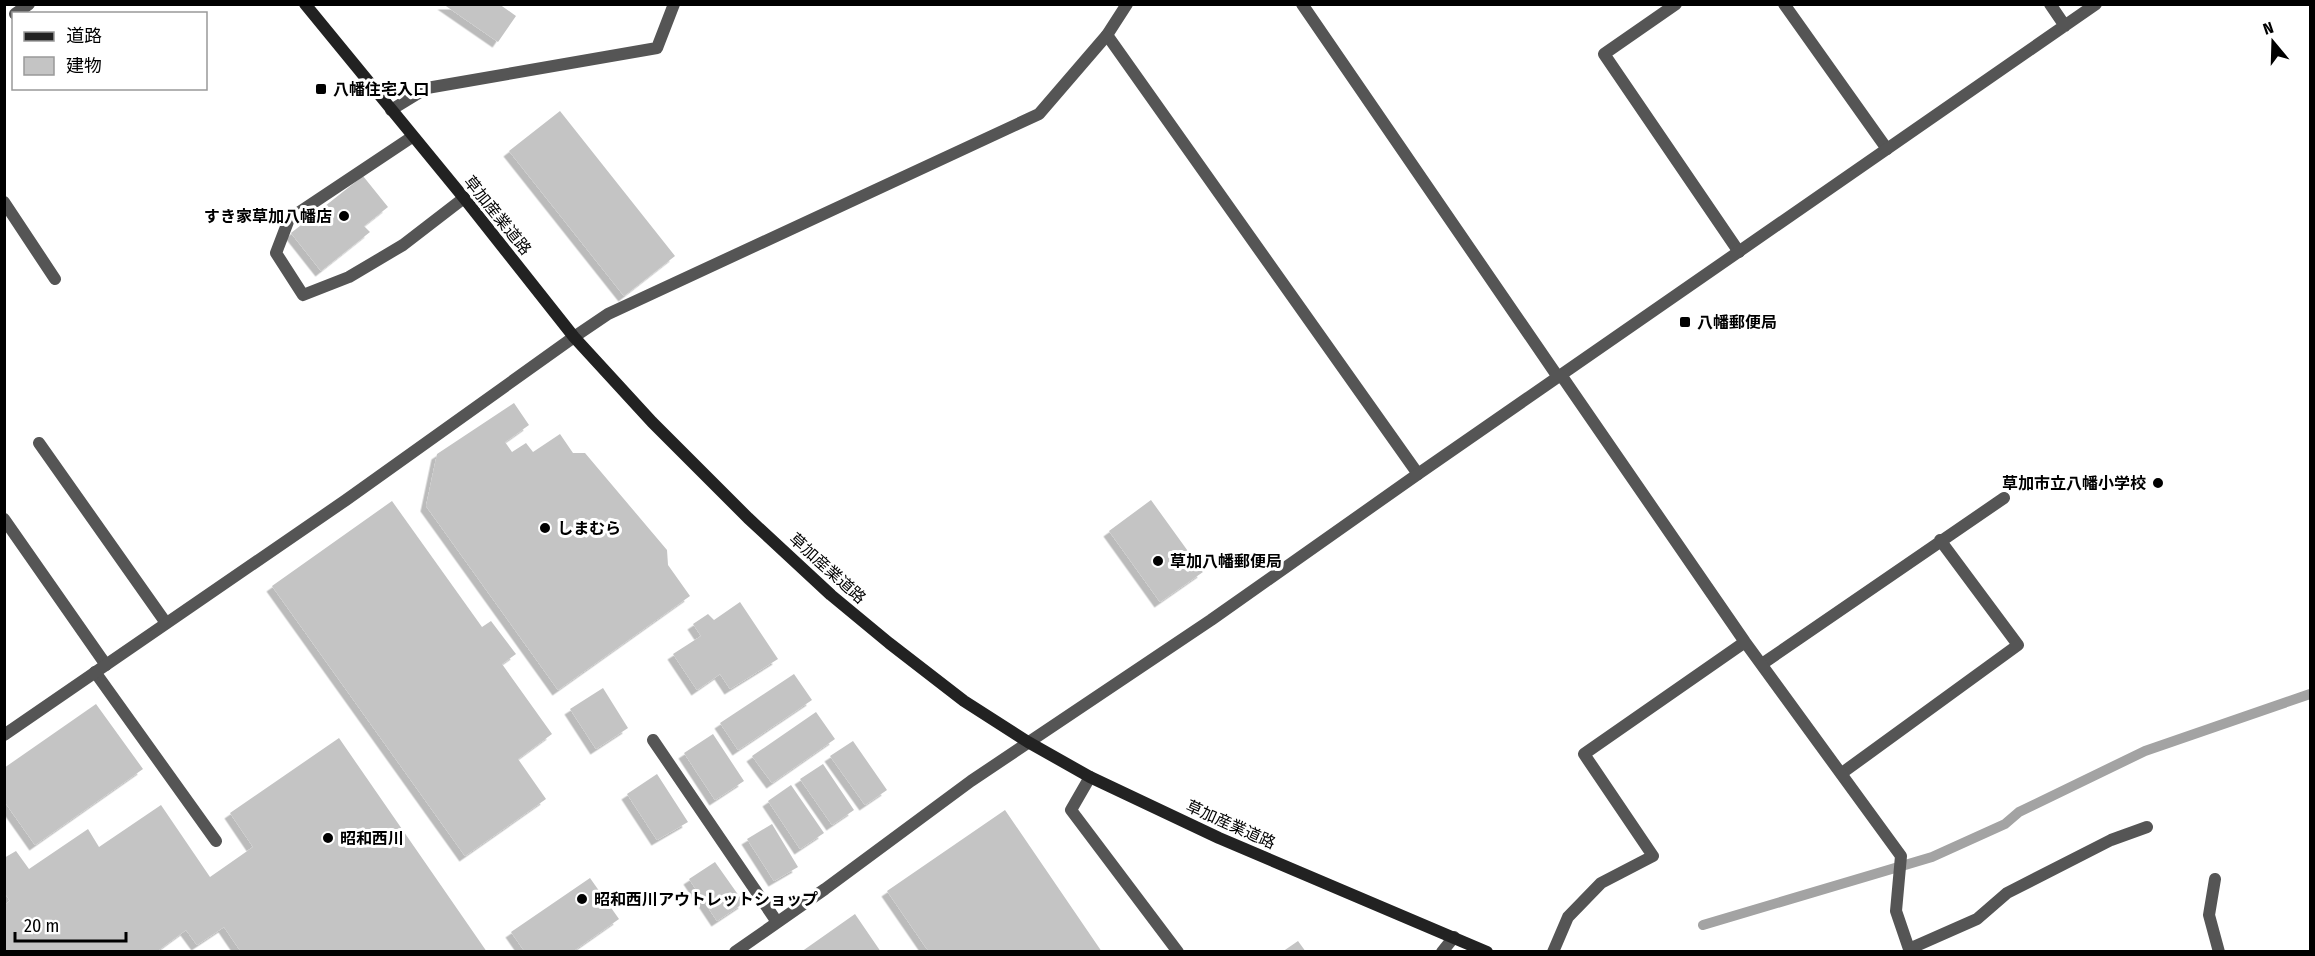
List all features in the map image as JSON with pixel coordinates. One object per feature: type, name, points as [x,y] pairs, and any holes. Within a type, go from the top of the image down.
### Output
[{"type":"main road","name":"草加産業道路","points":[[305,4],[464,198],[573,337],[652,422],[748,518],[831,595],[889,643],[964,701],[1028,742],[1090,777],[1219,837],[1487,951]]},
{"type":"street","points":[[391,110],[427,88],[657,48],[674,4]]},
{"type":"street","points":[[4,735],[346,500],[608,314],[1039,114],[1107,35],[1127,4]]},
{"type":"street","points":[[1302,4],[1745,642],[1901,856],[1896,911],[1910,948],[1977,920],[2007,893],[2100,845],[2147,827]]},
{"type":"street","points":[[1676,4],[1604,54],[1738,252]]},
{"type":"street","points":[[1784,4],[1887,149]]},
{"type":"street","points":[[2050,4],[2065,26]]},
{"type":"street","points":[[735,951],[1028,742],[1211,620],[2096,4]]},
{"type":"street","points":[[1107,35],[1418,474]]},
{"type":"street","points":[[412,137],[289,219],[276,253],[303,295],[348,277],[394,250],[464,198]]},
{"type":"street","points":[[4,202],[55,279]]},
{"type":"street","points":[[39,443],[166,623]]},
{"type":"street","points":[[1762,664],[2004,498]]},
{"type":"street","points":[[4,519],[216,841]]},
{"type":"street","points":[[1842,773],[2018,645],[1940,540]]},
{"type":"street","points":[[1553,951],[1568,917],[1600,883],[1653,856],[1584,754],[1745,642]]},
{"type":"street","points":[[653,740],[777,922]]},
{"type":"street","points":[[1090,777],[1071,810],[1178,951]]},
{"type":"street","points":[[2216,879],[2210,915],[2219,951]]},
{"type":"street","points":[[1442,951],[1454,937]]},
{"type":"building","points":[[443,4],[499,4],[516,16],[498,42]]},
{"type":"building","points":[[560,111],[675,256],[624,296],[509,151]]},
{"type":"building","name":"すき家草加八幡店","points":[[363,176],[388,207],[364,226],[370,232],[321,271],[291,233]]},
{"type":"building","name":"しまむら","points":[[514,403],[529,425],[505,442],[512,452],[526,443],[533,452],[560,434],[573,453],[585,453],[667,550],[668,565],[690,596],[558,690],[426,506],[437,454]]},
{"type":"building","points":[[1151,500],[1203,572],[1160,602],[1109,531]]},
{"type":"building","points":[[392,501],[482,627],[491,621],[516,654],[502,664],[552,734],[518,759],[546,799],[465,856],[272,586]]},
{"type":"building","points":[[740,602],[778,659],[730,689],[720,674],[697,690],[673,654],[701,636],[693,624],[708,614],[714,620]]},
{"type":"building","points":[[794,674],[812,700],[738,750],[720,723]]},
{"type":"building","points":[[603,688],[628,728],[596,749],[570,709]]},
{"type":"building","points":[[96,704],[143,769],[35,845],[4,801],[4,768]]},
{"type":"building","points":[[816,712],[835,739],[772,783],[752,756]]},
{"type":"building","points":[[713,734],[744,781],[715,800],[684,753]]},
{"type":"building","name":"昭和西川","points":[[339,738],[487,952],[241,952],[224,927],[197,945],[186,930],[156,952],[4,952],[4,905],[10,901],[4,892],[4,858],[16,851],[29,869],[88,829],[99,847],[161,805],[210,877],[253,847],[230,813]]},
{"type":"building","points":[[853,741],[887,790],[865,805],[830,756]]},
{"type":"building","points":[[823,764],[854,810],[832,825],[800,779]]},
{"type":"building","points":[[657,774],[688,822],[657,840],[627,794]]},
{"type":"building","points":[[791,785],[824,833],[800,849],[768,801]]},
{"type":"building","points":[[1005,810],[1102,952],[929,952],[887,891]]},
{"type":"building","points":[[772,824],[798,867],[774,881],[747,839]]},
{"type":"building","points":[[715,862],[744,903],[717,921],[689,879]]},
{"type":"building","name":"昭和西川アウトレットショップ","points":[[590,878],[619,919],[572,952],[525,952],[511,932]]},
{"type":"building","points":[[855,914],[881,952],[801,952]]},
{"type":"building","points":[[1298,941],[1306,952],[1282,952]]},
{"type":"waterway","points":[[1703,925],[1932,857],[2005,824],[2019,812],[2145,751],[2310,694]]},
{"type":"place","name":"八幡住宅入口","points":[[321,89]]},
{"type":"place","name":"すき家草加八幡店","points":[[344,216]]},
{"type":"place","name":"八幡郵便局","points":[[1685,322]]},
{"type":"place","name":"草加市立八幡小学校","points":[[2158,483]]},
{"type":"place","name":"しまむら","points":[[545,528]]},
{"type":"place","name":"草加八幡郵便局","points":[[1158,561]]},
{"type":"place","name":"昭和西川","points":[[328,838]]},
{"type":"place","name":"昭和西川アウトレットショップ","points":[[582,899]]}]
